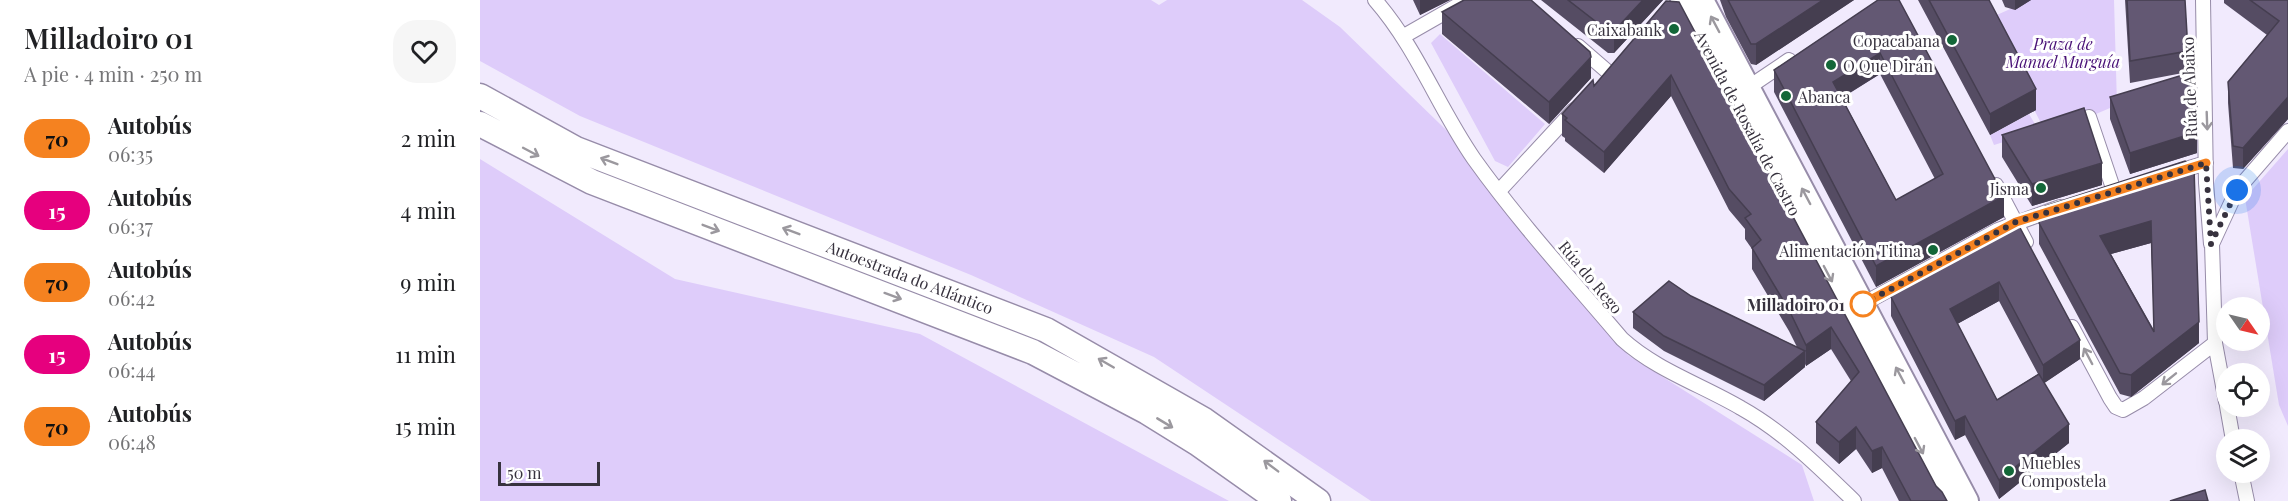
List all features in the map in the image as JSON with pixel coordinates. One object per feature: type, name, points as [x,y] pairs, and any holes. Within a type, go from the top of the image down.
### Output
[{"type":"highway","name":"Avenida de Rosalía de Castro","points":[[1702,0],[1967,501]]},
{"type":"highway","name":"Avenida de Rosalía de Castro","points":[[1675,2],[1948,501]]},
{"type":"highway","name":"Autoestrada do Atlántico","points":[[480,96],[576,148],[1046,330],[1204,420],[1318,501]]},
{"type":"highway","name":"Autoestrada do Atlántico","points":[[480,124],[592,182],[1034,352],[1187,437],[1279,501]]},
{"type":"street","name":"Rúa do Rego","points":[[1376,0],[1404,36],[1473,156],[1498,191],[1633,349],[1760,419],[1803,453],[1854,501]]},
{"type":"street","points":[[1404,36],[1467,0]]},
{"type":"street","name":"Rúa de Abaixo","points":[[2203,0],[2200,81],[2215,343],[2219,363]]},
{"type":"street","points":[[1569,39],[1604,77],[1618,61]]},
{"type":"street","points":[[1749,87],[1799,53]]},
{"type":"street","points":[[1498,191],[1585,97]]},
{"type":"street","points":[[2089,117],[2109,193],[2130,186]]},
{"type":"street","points":[[2211,244],[2237,190],[2288,131]]},
{"type":"street","points":[[2160,177],[2206,163]]},
{"type":"street","points":[[1989,172],[2032,253]]},
{"type":"street","points":[[1863,304],[2016,222],[2070,204]]},
{"type":"street","points":[[2066,315],[2110,398],[2120,409],[2127,409],[2144,399],[2215,343]]},
{"type":"street","points":[[2243,483],[2247,501]]},
{"type":"green space","points":[[480,0],[1151,0],[1159,5],[1167,0],[1302,0],[1340,27],[1473,156],[1628,355],[1802,465],[1814,501],[1371,501],[1154,357],[971,275],[580,116],[480,61]]},
{"type":"green space","name":"Praza de Manuel Murguía","points":[[2030,0],[2114,0],[2117,105],[2047,135],[1988,19]]},
{"type":"green space","points":[[1440,34],[1545,124],[1508,167],[1495,161],[1431,43]]},
{"type":"green space","points":[[2029,114],[2039,131],[1994,145],[1990,135]]},
{"type":"green space","points":[[2288,149],[2288,426],[2279,405],[2270,350],[2270,297],[2261,297],[2245,198]]},
{"type":"green space","points":[[480,159],[675,279],[920,334],[1229,501],[480,501]]},
{"type":"building","points":[[1464,0],[1531,0],[1590,52],[1591,57],[1549,102],[1442,12]]},
{"type":"building","points":[[1568,0],[1643,0],[1614,31],[1608,31]]},
{"type":"building","points":[[1728,0],[1823,0],[1756,44],[1751,44]]},
{"type":"building","points":[[1878,0],[1899,0],[2004,196],[1876,266],[1774,70]],"holes":[[[1880,53],[1943,174],[1896,200],[1833,82]]]},
{"type":"building","points":[[1929,0],[1989,0],[2036,89],[1990,114]]},
{"type":"building","points":[[2127,0],[2185,0],[2188,51],[2130,61]]},
{"type":"building","points":[[2250,0],[2288,0],[2288,97],[2243,148],[2233,146],[2228,82],[2279,21]]},
{"type":"building","points":[[1666,1],[1679,2],[1936,486],[1947,501],[1911,501],[1882,447],[1872,451],[1856,427],[1839,442],[1816,422],[1859,372],[1831,327],[1806,345],[1789,310],[1752,248],[1761,240],[1745,218],[1751,214],[1729,189],[1671,75],[1604,152],[1565,120],[1567,118],[1562,114],[1593,80],[1594,86]]},
{"type":"building","points":[[2196,71],[2197,132],[2130,153],[2110,97]]},
{"type":"building","points":[[2084,108],[2102,163],[2032,184],[2002,135]]},
{"type":"building","points":[[2185,161],[2194,168],[2199,322],[2131,375],[2120,373],[2039,223],[2045,206]],"holes":[[[2151,221],[2154,332],[2100,236]]]},
{"type":"building","points":[[2010,225],[2019,226],[2080,340],[2043,365],[1999,282],[1950,309],[1997,400],[2039,374],[2069,424],[1999,480],[1965,416],[1955,421],[1891,297],[1893,287]]},
{"type":"building","points":[[1669,281],[1691,296],[1805,351],[1764,385],[1664,336],[1633,312]]},
{"type":"building","points":[[2205,490],[2208,501],[2170,501]]},
{"type":"bus line","name":"70","points":[[1863,304],[2016,222],[2206,163]]},
{"type":"place","name":"Caixabank","points":[[1674,29]]},
{"type":"place","name":"Copacabana","points":[[1952,40]]},
{"type":"place","name":"O Que Dirán","points":[[1831,65]]},
{"type":"place","name":"Abanca","points":[[1786,96]]},
{"type":"place","name":"Jisma","points":[[2041,188]]},
{"type":"place","name":"Alimentación Titina","points":[[1933,250]]},
{"type":"place","name":"Milladoiro 01","points":[[1863,304]]},
{"type":"place","name":"Muebles Compostela","points":[[2009,471]]},
{"type":"route","points":[[1863,304],[2016,222],[2206,163],[2211,244],[2237,190]]}]
